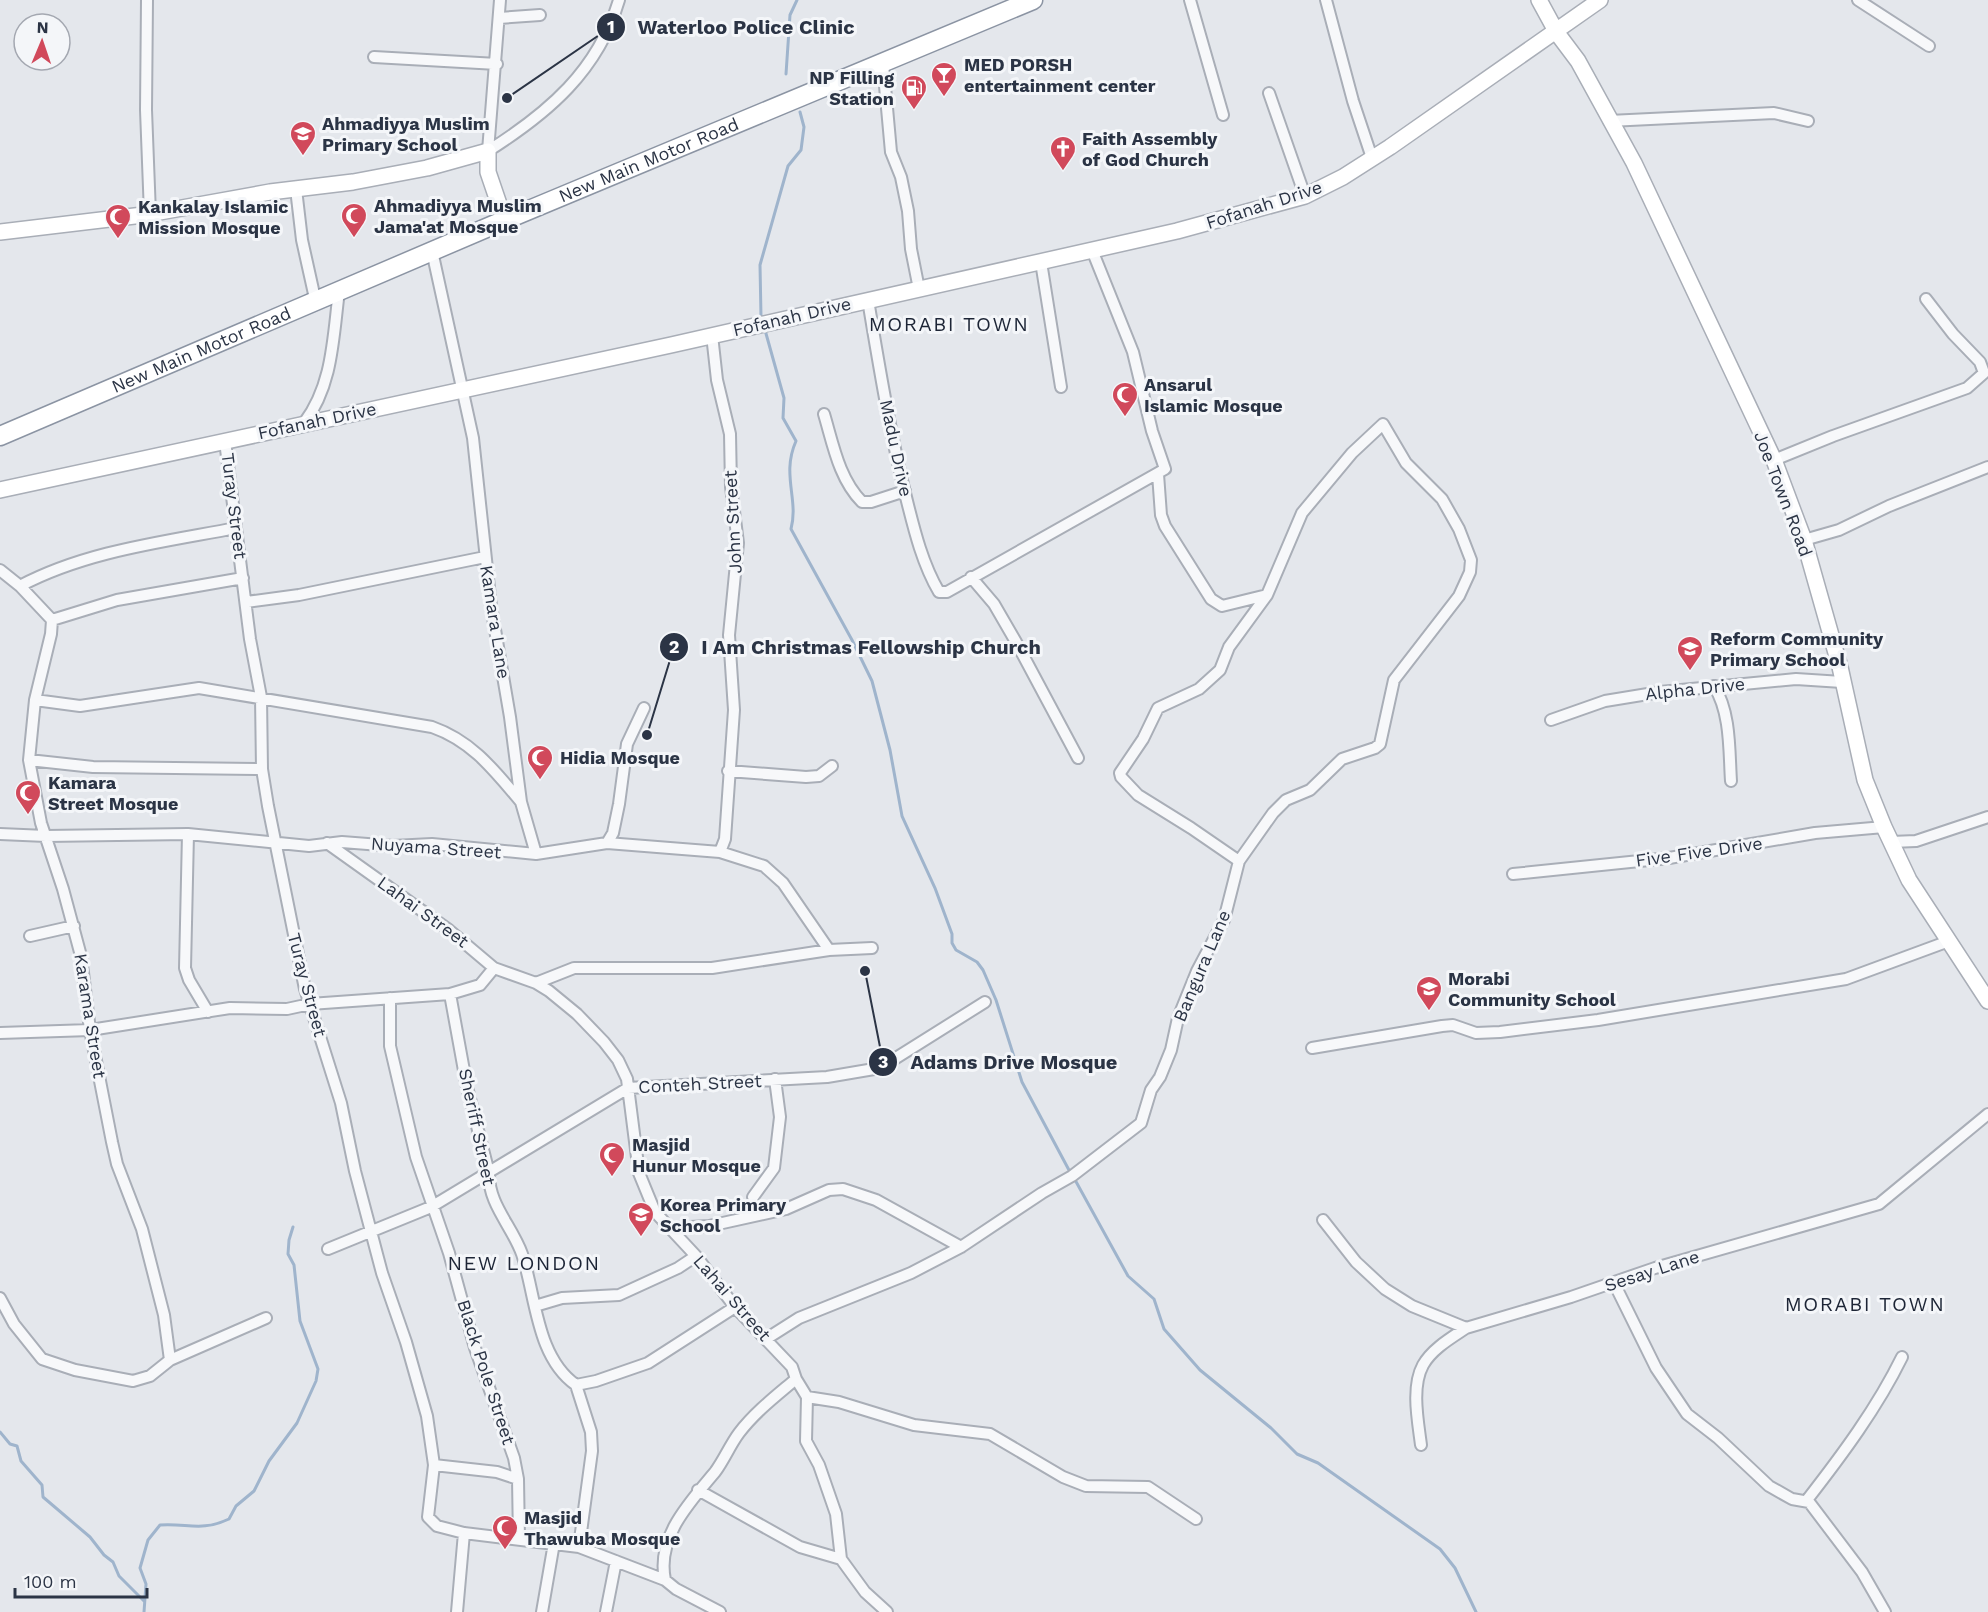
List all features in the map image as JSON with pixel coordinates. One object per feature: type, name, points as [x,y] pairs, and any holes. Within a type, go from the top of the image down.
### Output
[{"type":"highway","name":"New Main Motor Road","points":[[0,422],[314,294],[502,213],[1014,0]]},
{"type":"highway","name":"New Main Motor Road","points":[[0,436],[432,251],[1033,0]]},
{"type":"street","points":[[147,0],[146,121],[150,214]]},
{"type":"street","points":[[500,0],[488,172],[502,213]]},
{"type":"street","points":[[0,232],[150,214],[427,168],[488,151],[541,116],[563,95],[602,40],[619,0]]},
{"type":"street","points":[[1190,0],[1223,115]]},
{"type":"street","points":[[1326,0],[1353,101],[1372,158]]},
{"type":"street","name":"Joe Town Road","points":[[1539,0],[1557,33],[1578,61],[1634,163],[1774,460],[1804,540],[1842,682],[1865,780],[1909,880],[1988,1001]]},
{"type":"street","name":"Fofanah Drive","points":[[0,489],[1041,262],[1218,221],[1305,196],[1343,177],[1372,158],[1557,33],[1600,0]]},
{"type":"street","points":[[1858,0],[1929,46]]},
{"type":"street","points":[[499,18],[540,15]]},
{"type":"street","points":[[374,57],[497,64]]},
{"type":"street","points":[[883,64],[891,152],[901,177],[908,211],[911,249],[919,289]]},
{"type":"street","points":[[1269,93],[1305,196]]},
{"type":"street","points":[[1609,121],[1774,113],[1808,121]]},
{"type":"street","points":[[296,189],[302,240],[314,294]]},
{"type":"street","points":[[1078,758],[994,604],[971,578],[1165,469],[1152,431],[1133,352],[1092,250]]},
{"type":"street","name":"Kamara Lane","points":[[432,251],[464,388],[479,474],[485,557],[521,802],[536,854]]},
{"type":"street","points":[[1041,262],[1060,387]]},
{"type":"street","points":[[304,423],[316,406],[326,382],[339,291]]},
{"type":"street","points":[[1774,460],[1833,436],[1944,397],[1980,379],[1984,373],[1980,362],[1953,334],[1926,299]]},
{"type":"street","name":"Madu Drive","points":[[868,300],[892,438],[915,531],[939,592],[947,592],[971,578]]},
{"type":"street","name":"John Street","points":[[712,335],[717,380],[730,434],[731,487],[738,543],[729,635],[734,710],[725,839],[720,852]]},
{"type":"street","points":[[824,414],[837,459],[853,492],[862,502],[871,502],[905,491]]},
{"type":"street","name":"Bangura Lane","points":[[766,1339],[799,1318],[911,1273],[961,1247],[1042,1192],[1072,1176],[1141,1123],[1151,1090],[1160,1077],[1171,1050],[1178,1018],[1197,971],[1224,921],[1239,861],[1273,813],[1286,800],[1310,790],[1342,759],[1375,748],[1380,744],[1394,680],[1459,596],[1470,572],[1471,560],[1459,528],[1442,499],[1406,463],[1383,424],[1352,453],[1307,505],[1267,594]]},
{"type":"street","name":"Turay Street","points":[[225,441],[256,681],[261,697],[262,769],[295,945],[310,1004],[341,1103],[357,1181],[382,1273],[406,1342],[427,1416],[434,1465],[428,1517],[437,1526],[464,1533]]},
{"type":"street","points":[[1804,540],[1839,530],[1889,506],[1988,466]]},
{"type":"street","points":[[1158,474],[1161,515],[1165,526],[1211,598],[1222,606],[1267,594]]},
{"type":"street","points":[[20,586],[50,570],[128,549],[236,528]]},
{"type":"street","points":[[246,602],[299,595],[485,557]]},
{"type":"street","points":[[0,570],[20,586],[52,620],[117,600],[243,578]]},
{"type":"street","points":[[1239,861],[1138,795],[1120,773],[1143,739],[1158,708],[1199,689],[1213,679],[1237,635],[1267,594]]},
{"type":"street","name":"Karama Street","points":[[52,620],[51,634],[35,700],[29,760],[46,836],[74,926],[83,965],[90,1030],[117,1164],[142,1229],[166,1330],[170,1360]]},
{"type":"street","name":"Alpha Drive","points":[[1551,720],[1605,701],[1714,686],[1796,679],[1842,682]]},
{"type":"street","points":[[1714,686],[1720,695],[1727,729],[1731,781]]},
{"type":"street","points":[[35,700],[80,706],[199,688],[432,727],[453,734],[486,761],[521,802]]},
{"type":"street","points":[[607,843],[612,833],[619,804],[627,744],[644,708]]},
{"type":"street","points":[[29,760],[93,767],[262,769]]},
{"type":"street","points":[[728,771],[806,777],[819,776],[832,766]]},
{"type":"street","points":[[1891,842],[1916,841],[1986,819]]},
{"type":"street","name":"Five Five Drive","points":[[1513,874],[1669,858],[1815,833],[1884,827]]},
{"type":"street","name":"Nuyama Street","points":[[0,834],[46,836],[188,834],[309,846],[327,843],[393,846],[432,844],[536,854],[607,843],[720,852],[764,866],[783,883],[828,950]]},
{"type":"street","points":[[188,834],[187,974],[208,1012]]},
{"type":"street","name":"Lahai Street","points":[[327,843],[449,930],[494,968],[536,983],[577,1014],[604,1042],[618,1060],[628,1088],[639,1173],[655,1212],[696,1256],[735,1307],[792,1367],[796,1379]]},
{"type":"street","points":[[30,936],[74,926]]},
{"type":"street","points":[[1312,1048],[1442,1026],[1454,1025],[1476,1033],[1587,1021],[1846,979],[1949,941]]},
{"type":"street","points":[[536,983],[574,968],[711,968],[828,950],[872,948]]},
{"type":"street","points":[[0,1033],[90,1030],[230,1008],[287,1009],[310,1004],[450,994],[480,984],[494,968]]},
{"type":"street","name":"Sheriff Street","points":[[450,994],[467,1088],[489,1173],[488,1186],[521,1253],[551,1355],[566,1378],[576,1385]]},
{"type":"street","name":"Black Pole Street","points":[[390,998],[390,1046],[416,1157],[431,1207],[449,1253],[469,1330],[514,1458],[518,1479],[519,1539]]},
{"type":"street","name":"Conteh Street","points":[[328,1249],[431,1207],[489,1173],[545,1136],[628,1088],[827,1077],[880,1068],[986,1002]]},
{"type":"street","points":[[753,1197],[774,1168],[780,1117],[776,1080]]},
{"type":"street","name":"Sesay Lane","points":[[1421,1445],[1417,1417],[1419,1381],[1423,1365],[1441,1345],[1466,1328],[1614,1283],[1655,1268],[1879,1204],[1988,1113]]},
{"type":"street","points":[[671,1228],[709,1226],[786,1209],[829,1190],[843,1190],[876,1200],[961,1247]]},
{"type":"street","points":[[1323,1220],[1356,1262],[1385,1289],[1413,1306],[1466,1328]]},
{"type":"street","points":[[535,1306],[569,1297],[619,1294],[678,1268],[696,1256]]},
{"type":"street","points":[[1614,1283],[1656,1368],[1687,1414],[1718,1438],[1769,1486],[1792,1499],[1807,1500],[1863,1572],[1885,1612]]},
{"type":"street","points":[[0,1298],[32,1350],[55,1365],[133,1381],[150,1376],[170,1360],[266,1318]]},
{"type":"street","points":[[579,1546],[592,1450],[591,1432],[576,1385],[596,1381],[648,1363],[735,1307]]},
{"type":"street","points":[[1807,1500],[1842,1455],[1889,1383],[1902,1356]]},
{"type":"street","points":[[665,1580],[663,1568],[670,1538],[682,1512],[716,1470],[738,1434],[756,1413],[796,1379],[807,1397],[806,1442],[819,1465],[836,1514],[844,1567],[865,1592],[887,1612]]},
{"type":"street","points":[[807,1397],[839,1402],[914,1425],[990,1434],[1063,1477],[1086,1486],[1148,1487],[1196,1520]]},
{"type":"street","points":[[434,1465],[497,1472],[518,1479]]},
{"type":"street","points":[[698,1490],[800,1547],[841,1559]]},
{"type":"street","points":[[457,1612],[464,1533],[579,1546],[665,1580],[676,1589],[720,1612]]},
{"type":"street","points":[[542,1612],[554,1544]]},
{"type":"street","points":[[606,1612],[616,1561]]},
{"type":"waterway","points":[[786,74],[790,15],[797,0]]},
{"type":"waterway","points":[[761,317],[760,265],[788,166],[801,150],[804,127],[800,112]]},
{"type":"waterway","points":[[765,330],[784,398],[783,418],[796,441],[790,465],[793,507],[791,529],[872,681],[890,750],[902,816],[935,888],[952,934],[952,943],[956,950],[977,962],[983,970],[996,1000],[1022,1082],[1070,1172]]},
{"type":"waterway","points":[[1074,1178],[1128,1276],[1154,1299],[1164,1329],[1200,1370],[1271,1428],[1297,1454],[1318,1463],[1440,1549],[1455,1568],[1476,1612]]},
{"type":"waterway","points":[[144,1612],[146,1584],[140,1568],[148,1540],[160,1525],[202,1526],[229,1519],[236,1506],[254,1491],[269,1461],[297,1423],[316,1381],[318,1369],[300,1321],[294,1265],[288,1254],[293,1227]]},
{"type":"waterway","points":[[0,1432],[10,1444],[17,1446],[21,1461],[42,1485],[43,1497],[90,1537],[104,1555],[113,1562],[119,1576],[144,1601]]},
{"type":"place","name":"Waterloo Police Clinic","points":[[507,98]]},
{"type":"place","name":"MED PORSH entertainment center","points":[[944,98]]},
{"type":"place","name":"NP Filling Station","points":[[914,111]]},
{"type":"place","name":"Ahmadiyya Muslim Primary School","points":[[303,157]]},
{"type":"place","name":"Faith Assembly of God Church","points":[[1063,172]]},
{"type":"place","name":"Ahmadiyya Muslim Jama'at Mosque","points":[[354,239]]},
{"type":"place","name":"Kankalay Islamic Mission Mosque","points":[[118,240]]},
{"type":"place","name":"Ansarul Islamic Mosque","points":[[1125,418]]},
{"type":"place","name":"Reform Community Primary School","points":[[1690,672]]},
{"type":"place","name":"I Am Christmas Fellowship Church","points":[[647,735]]},
{"type":"place","name":"Hidia Mosque","points":[[540,781]]},
{"type":"place","name":"Kamara Street Mosque","points":[[28,816]]},
{"type":"place","name":"Adams Drive Mosque","points":[[865,971]]},
{"type":"place","name":"Morabi Community School","points":[[1429,1012]]},
{"type":"place","name":"Masjid Hunur Mosque","points":[[612,1178]]},
{"type":"place","name":"Korea Primary School","points":[[641,1238]]},
{"type":"place","name":"Masjid Thawuba Mosque","points":[[505,1551]]},
{"type":"district","name":"MORABI TOWN","points":[[949,324]]},
{"type":"district","name":"NEW LONDON","points":[[524,1263]]},
{"type":"district","name":"MORABI TOWN","points":[[1865,1304]]}]
